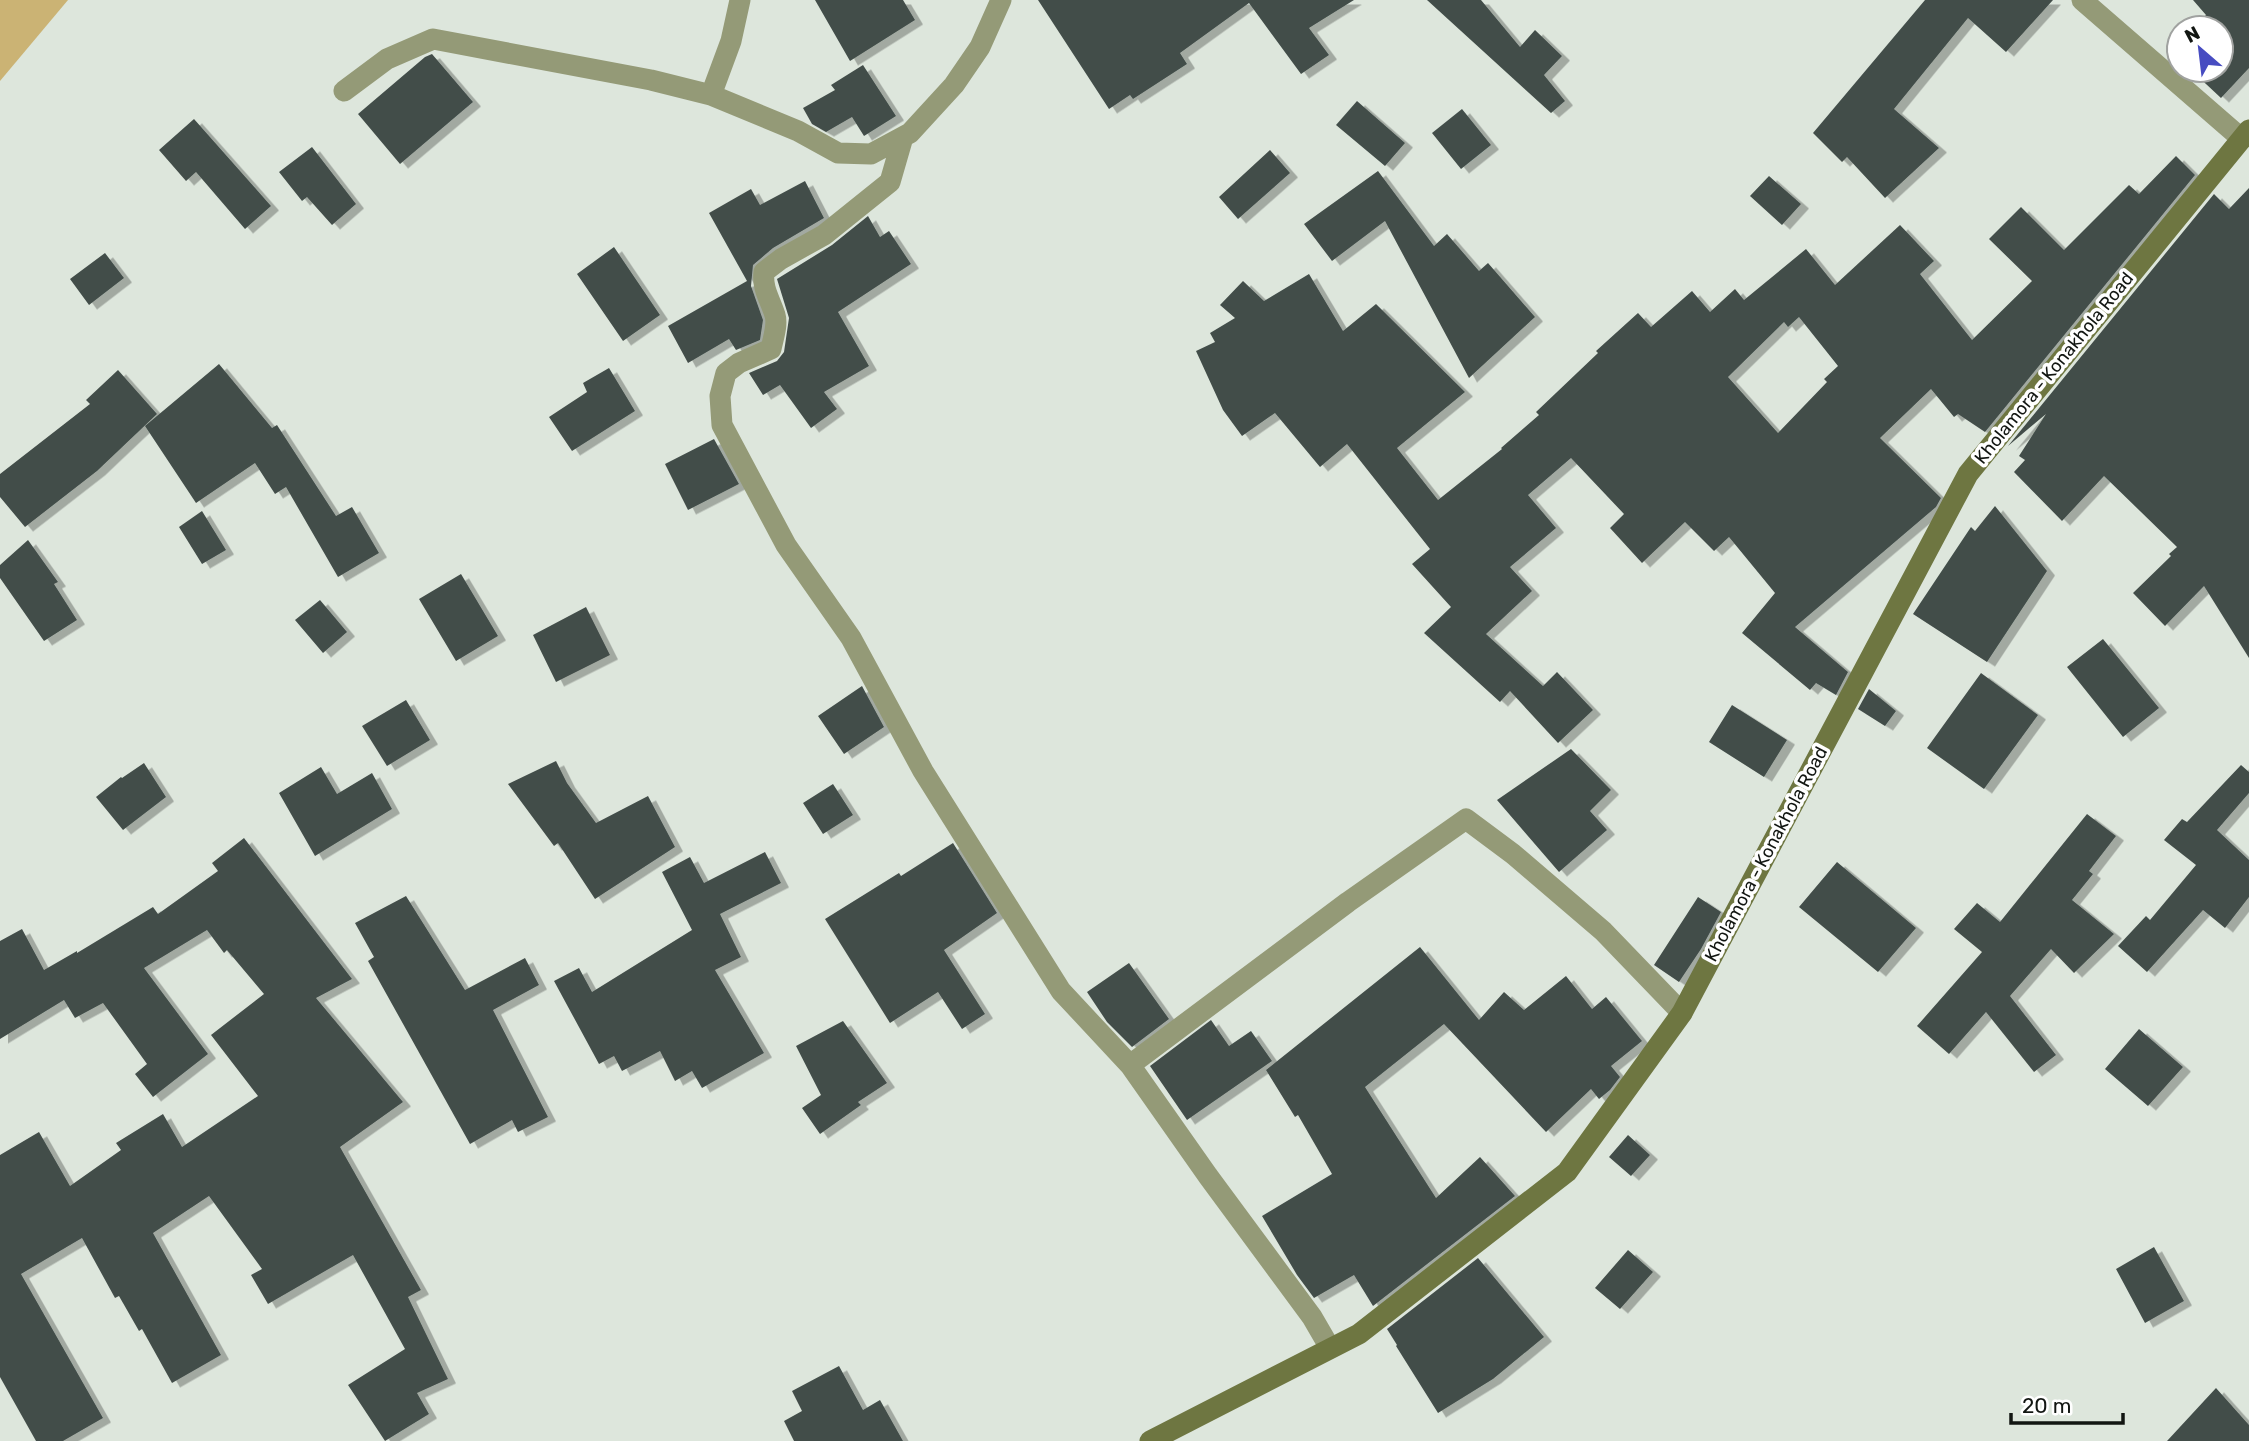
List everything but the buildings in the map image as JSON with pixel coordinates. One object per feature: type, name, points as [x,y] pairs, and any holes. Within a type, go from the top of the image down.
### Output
[{"type":"main road","name":"Kholamora - Konakhola Road","points":[[1150,1441],[1359,1334],[1567,1172],[1682,1013],[1968,474],[2245,134]]},
{"type":"street","points":[[711,95],[732,41],[740,0]]},
{"type":"street","points":[[344,91],[387,59],[433,39],[652,80],[711,95],[798,131],[838,153],[871,154],[910,133],[954,85],[980,47],[1001,0]]},
{"type":"street","points":[[2082,0],[2245,134]]},
{"type":"street","points":[[903,137],[890,182],[824,235],[781,259],[764,272],[762,281],[776,318],[771,349],[739,363],[726,373],[720,396],[722,425],[786,545],[851,638],[923,771],[1061,991],[1130,1065],[1312,1317],[1331,1348]]},
{"type":"street","points":[[1130,1065],[1348,902],[1466,819],[1603,931],[1682,1013]]},
{"type":"shaded area","points":[[0,0],[68,0],[0,81]]}]
